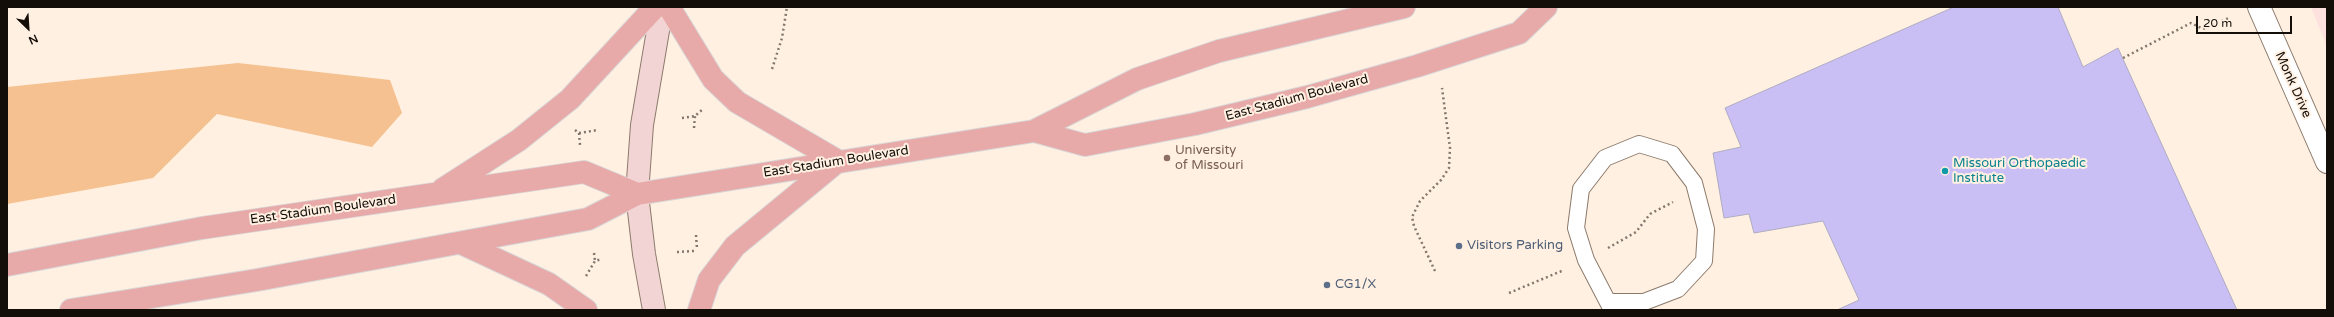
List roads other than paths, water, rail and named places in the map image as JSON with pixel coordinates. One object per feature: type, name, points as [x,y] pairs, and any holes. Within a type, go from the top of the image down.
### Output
[{"type":"main road","points":[[437,193],[519,140],[570,99],[655,7]]},
{"type":"main road","points":[[669,7],[713,79],[737,102],[838,162],[735,246],[709,280],[699,310]]},
{"type":"main road","name":"East Stadium Boulevard","points":[[71,310],[257,280],[588,219],[638,194],[1034,132],[1137,79],[1219,51],[1404,7]]},
{"type":"main road","name":"East Stadium Boulevard","points":[[1034,132],[1085,145],[1195,124],[1307,97],[1418,66],[1519,33],[1546,7]]},
{"type":"main road","name":"East Stadium Boulevard","points":[[7,265],[202,228],[584,172],[638,194]]},
{"type":"main road","points":[[461,243],[549,284],[586,310]]},
{"type":"street","points":[[654,310],[644,254],[638,194],[642,125],[662,7]]},
{"type":"street","name":"Monk Drive","points":[[2259,7],[2327,162]]},
{"type":"lane","points":[[1639,144],[1672,154],[1694,183],[1706,229],[1704,262],[1678,289],[1644,302],[1610,306],[1586,260],[1576,228],[1581,189],[1605,158],[1639,144]]},
{"type":"place","name":"University of Missouri","points":[[1167,158]]},
{"type":"place","name":"Missouri Orthopaedic Institute","points":[[1945,171]]},
{"type":"place","name":"Visitors Parking","points":[[1459,246]]},
{"type":"place","name":"CG1/X","points":[[1327,285]]}]
